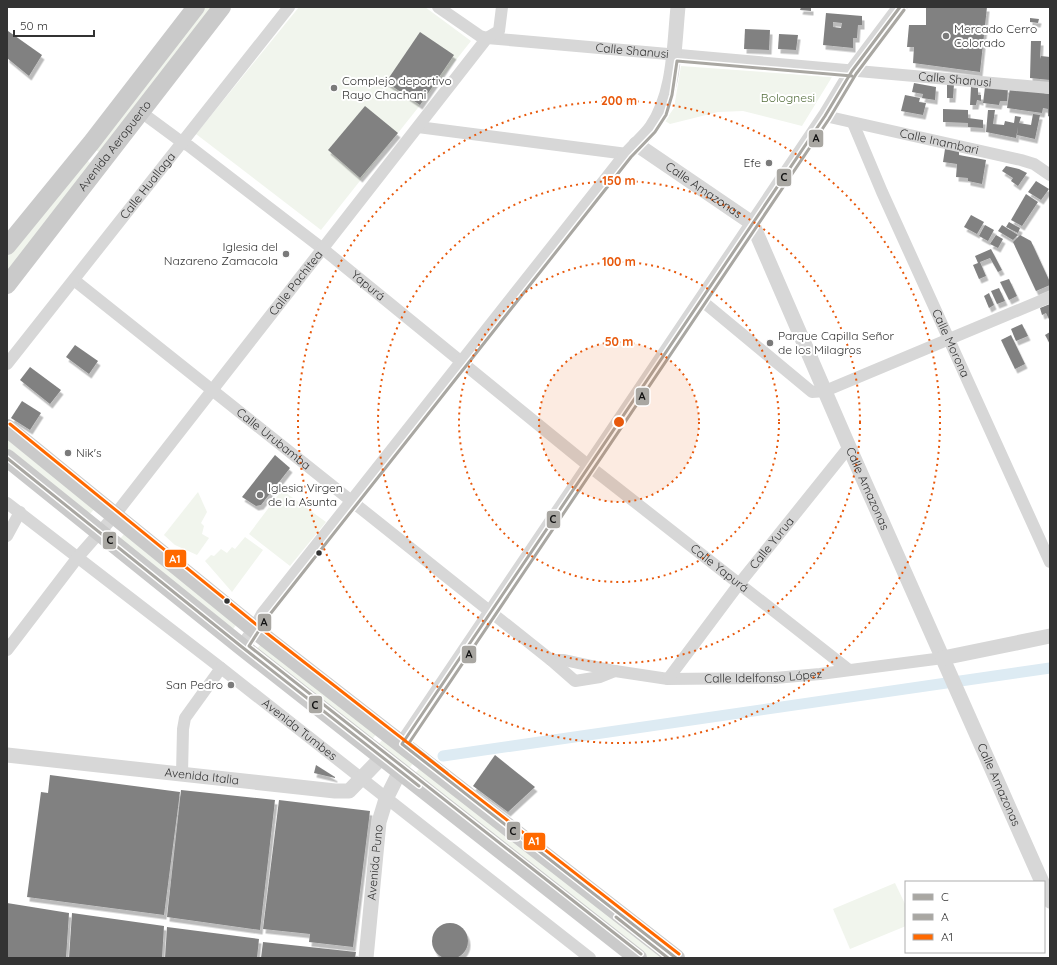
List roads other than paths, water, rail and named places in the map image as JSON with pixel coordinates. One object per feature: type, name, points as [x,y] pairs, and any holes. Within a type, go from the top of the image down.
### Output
[{"type":"main road","name":"Avenida Aeropuerto","points":[[7,246],[88,147],[196,7]]},
{"type":"main road","name":"Avenida Aeropuerto","points":[[7,286],[222,7]]},
{"type":"main road","points":[[7,428],[256,630],[676,958]]},
{"type":"main road","points":[[7,458],[242,647],[638,958]]},
{"type":"street","name":"Calle Huallaga","points":[[7,364],[289,7]]},
{"type":"street","name":"Calle Shanusi","points":[[438,7],[480,36],[487,38],[673,56],[1050,88]]},
{"type":"street","name":"Calle Pachitea","points":[[7,650],[78,557],[114,516],[487,38],[499,31],[502,7]]},
{"type":"street","points":[[242,647],[256,630],[263,615],[464,363],[631,149],[651,128],[662,108],[668,91],[678,7]]},
{"type":"street","points":[[402,744],[825,116],[852,71],[900,7]]},
{"type":"street","name":"Yapurá","points":[[141,112],[189,146],[323,249],[589,466]]},
{"type":"street","name":"Calle Inambari","points":[[825,116],[1021,160],[1034,164],[1050,175]]},
{"type":"street","name":"Calle Morona","points":[[853,123],[867,160],[949,340],[1044,537],[1050,562]]},
{"type":"street","name":"Calle Amazonas","points":[[418,127],[631,149],[752,223],[849,447],[1042,881]]},
{"type":"street","name":"Calle Urubamba","points":[[74,280],[491,614]]},
{"type":"street","points":[[701,300],[812,392],[825,392],[1050,297]]},
{"type":"street","name":"Calle Yurua","points":[[668,679],[739,584],[849,447]]},
{"type":"street","name":"Calle Yapurá","points":[[589,466],[849,670]]},
{"type":"street","name":"Avenida Tumbes","points":[[7,503],[362,778],[386,799],[590,958]]},
{"type":"street","points":[[7,536],[20,512]]},
{"type":"street","points":[[491,614],[551,660],[575,681],[600,677],[615,671]]},
{"type":"street","name":"Calle Idelfonso López","points":[[551,660],[564,660],[615,671],[668,679],[775,678],[849,670],[946,664],[1050,636]]},
{"type":"street","points":[[182,774],[183,729],[185,718],[221,668]]},
{"type":"street","name":"Avenida Italia","points":[[7,755],[335,791],[349,791],[382,757]]},
{"type":"street","name":"Avenida Puno","points":[[366,958],[379,822],[386,799],[400,771]]},
{"type":"street","points":[[1045,889],[1050,901]]},
{"type":"waterway","points":[[443,756],[1050,668]]},
{"type":"place","name":"Mercado Cerro Colorado","points":[[946,36]]},
{"type":"place","name":"Complejo deportivo Rayo Chachani","points":[[334,88]]},
{"type":"place","name":"Efe","points":[[769,163]]},
{"type":"place","name":"Iglesia del Nazareno Zamacola","points":[[286,254]]},
{"type":"place","name":"Parque Capilla Señor de los Milagros","points":[[770,343]]},
{"type":"place","name":"Nik's","points":[[68,453]]},
{"type":"place","name":"Iglesia Virgen de la Asunta","points":[[260,495]]},
{"type":"place","name":"San Pedro","points":[[231,685]]},
{"type":"park label","name":"Bolognesi","points":[[788,98]]}]
